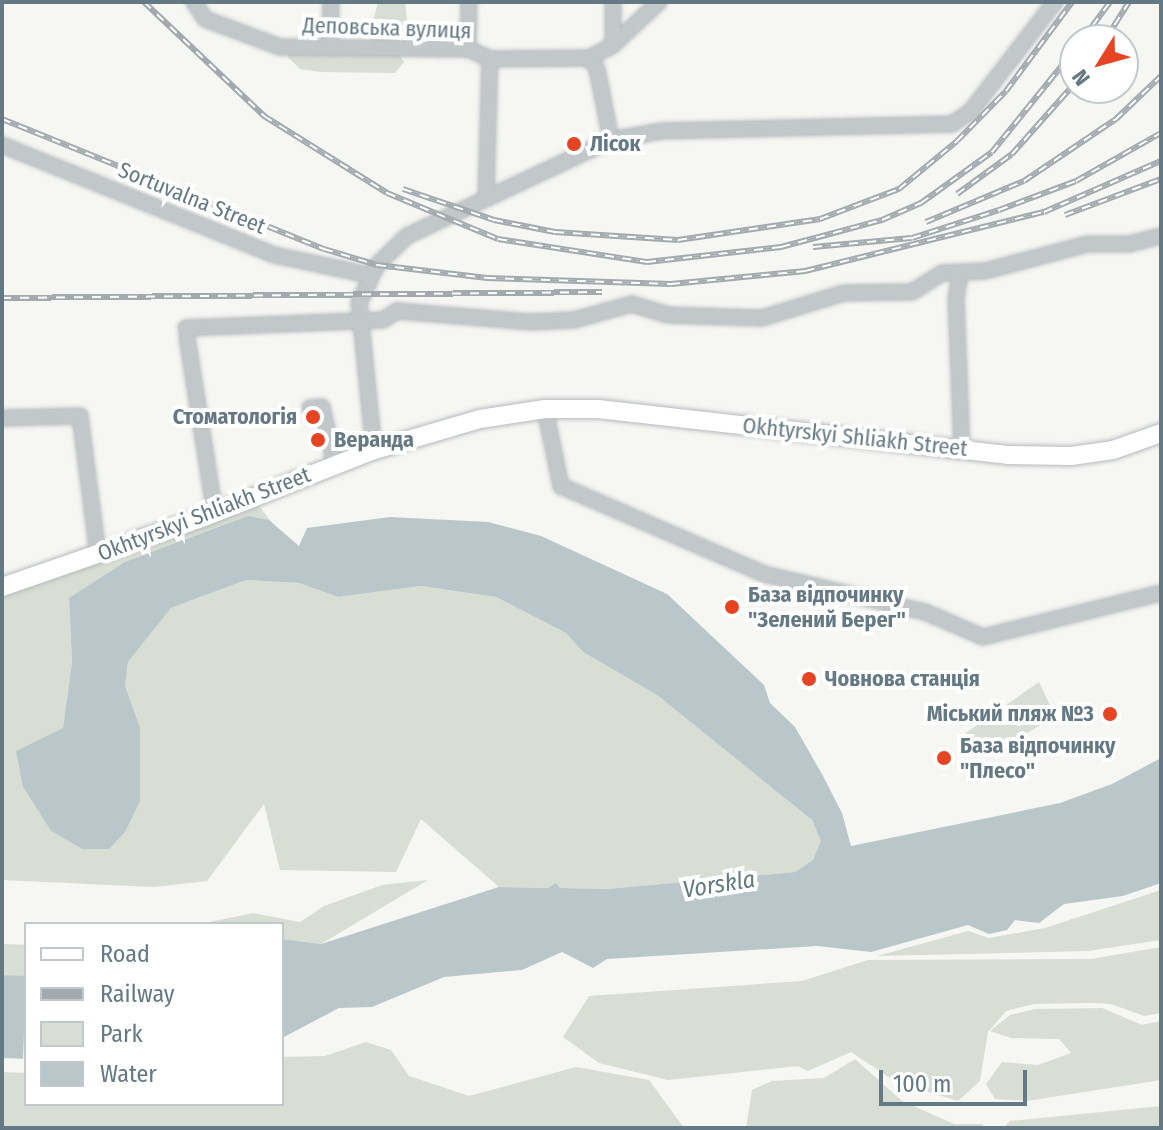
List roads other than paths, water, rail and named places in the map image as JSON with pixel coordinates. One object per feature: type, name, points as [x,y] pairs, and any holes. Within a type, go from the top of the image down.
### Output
[{"type":"main road","name":"Okhtyrskyi Shliakh Street","points":[[2,587],[215,513],[374,450],[480,419],[545,409],[598,409],[962,449],[1071,456],[1113,450],[1161,433]]},
{"type":"street","points":[[330,48],[331,2]]},
{"type":"street","points":[[468,49],[469,2]]},
{"type":"street","points":[[613,2],[613,45]]},
{"type":"street","name":"Деповська вулиця","points":[[194,5],[205,19],[280,47],[468,49],[490,59],[589,58],[613,45],[659,2]]},
{"type":"street","points":[[374,450],[359,303],[370,275],[407,236],[611,140],[662,131],[952,124],[971,111],[1055,2]]},
{"type":"street","points":[[589,58],[597,69],[611,140]]},
{"type":"street","name":"Деповська вулиця","points":[[486,198],[490,59]]},
{"type":"street","name":"Sortuvalna Street","points":[[2,145],[274,255],[370,275]]},
{"type":"street","points":[[215,513],[186,332],[383,320],[397,311],[530,322],[574,320],[632,304],[667,315],[762,318],[844,293],[912,292],[942,273],[960,274],[1087,244],[1129,244],[1161,236]]},
{"type":"street","points":[[960,274],[956,300],[962,449]]},
{"type":"street","points":[[310,408],[322,407],[335,464]]},
{"type":"street","points":[[545,409],[561,486],[764,574],[925,612],[983,637],[1161,593]]},
{"type":"street","points":[[2,418],[80,416],[98,554]]},
{"type":"water","name":"Vorskla","points":[[248,516],[269,520],[299,546],[307,528],[390,517],[488,522],[541,536],[667,594],[764,685],[770,703],[795,727],[823,776],[842,813],[851,846],[1060,803],[1112,784],[1161,758],[1161,883],[1123,896],[1064,904],[1039,923],[1015,920],[1007,930],[989,934],[968,925],[871,952],[817,946],[607,959],[593,968],[562,952],[522,970],[444,977],[372,1007],[339,1008],[284,1037],[284,939],[321,944],[499,887],[548,888],[556,883],[560,888],[607,889],[795,872],[813,860],[821,841],[812,820],[657,695],[583,652],[566,633],[496,597],[421,586],[338,597],[299,583],[246,580],[171,608],[128,662],[125,686],[140,727],[140,801],[125,832],[109,849],[82,849],[51,831],[23,787],[16,751],[63,728],[72,662],[69,598],[125,562]]},
{"type":"water","points":[[2,975],[24,976],[23,1059],[2,1058]]},
{"type":"railway","points":[[144,2],[264,116],[387,193],[498,239],[647,262],[781,247],[882,220],[921,203],[992,152],[1059,69]]},
{"type":"railway","points":[[403,189],[494,220],[555,232],[678,240],[820,219],[899,189],[957,141],[1006,91],[1072,2]]},
{"type":"railway","points":[[1094,24],[1110,2]]},
{"type":"railway","points":[[1115,24],[1129,2]]},
{"type":"railway","points":[[926,222],[1024,181],[1116,119],[1161,76]]},
{"type":"railway","points":[[957,194],[1012,154],[1059,101]]},
{"type":"railway","points":[[2,119],[324,249],[377,265],[487,278],[671,284],[805,271],[1044,212],[1161,161]]},
{"type":"railway","points":[[813,247],[912,238],[999,210],[1076,181],[1161,133]]},
{"type":"railway","points":[[1065,215],[1161,179]]},
{"type":"railway","points":[[2,298],[602,292]]},
{"type":"place","name":"Лісок","points":[[574,144]]},
{"type":"place","name":"Стоматологія","points":[[313,417]]},
{"type":"place","name":"Веранда","points":[[318,440]]},
{"type":"place","name":"База відпочинку \"Зелений Берег\"","points":[[732,607]]},
{"type":"place","name":"Човнова станція","points":[[809,679]]},
{"type":"place","name":"Міський пляж №3","points":[[1110,714]]},
{"type":"place","name":"База відпочинку \"Плесо\"","points":[[944,758]]}]
